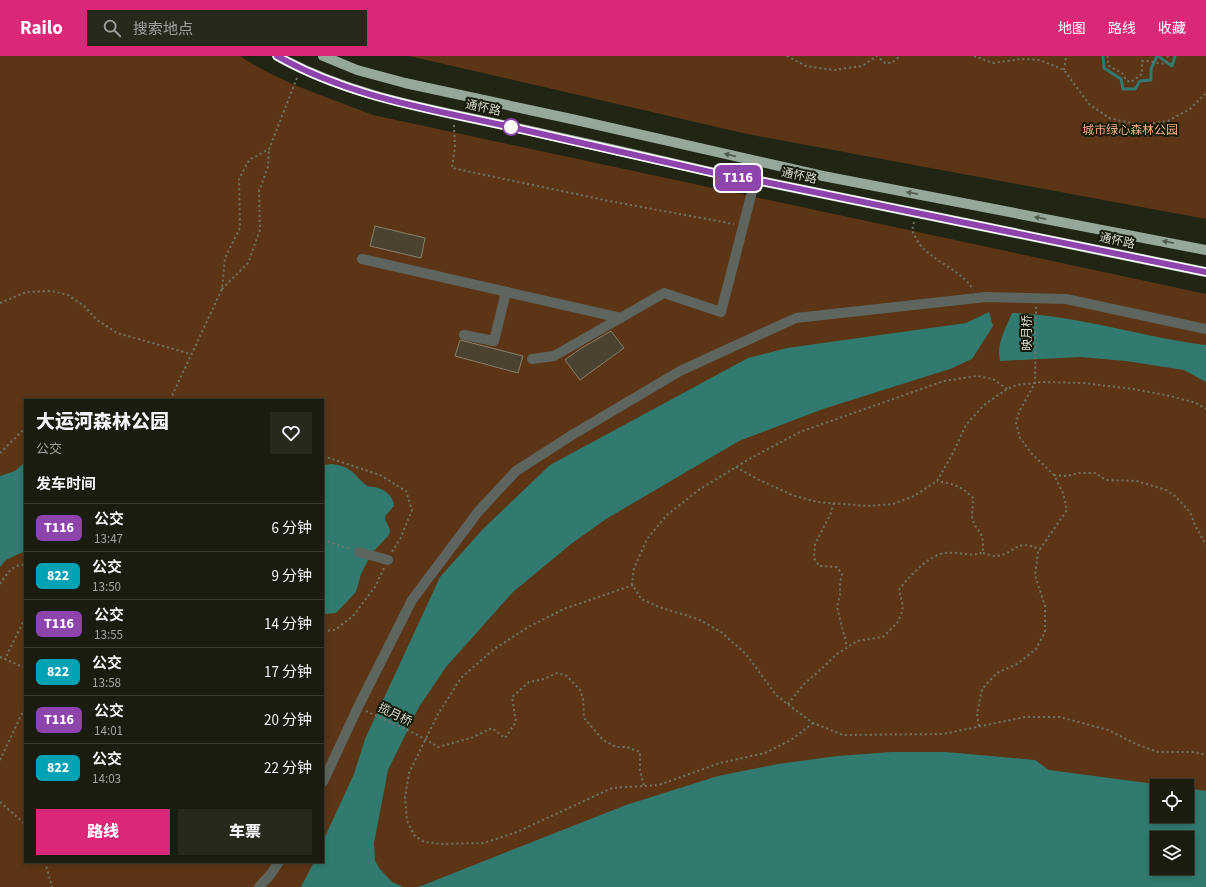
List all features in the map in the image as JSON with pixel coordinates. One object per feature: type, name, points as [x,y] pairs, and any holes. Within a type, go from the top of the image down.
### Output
[{"type":"main road","name":"通怀路","points":[[277,56],[301,69],[389,101],[741,179],[755,180],[1206,272]]},
{"type":"main road","name":"通怀路","points":[[323,56],[357,70],[405,83],[822,176],[1206,250]]},
{"type":"street","points":[[532,359],[554,356],[664,293],[720,312],[755,180]]},
{"type":"street","points":[[362,259],[621,318]]},
{"type":"street","points":[[464,335],[494,341],[506,292]]},
{"type":"street","points":[[324,780],[358,706],[412,600],[478,512],[516,470],[680,371],[796,318],[986,297],[1066,299],[1206,329]]},
{"type":"street","points":[[358,552],[388,560]]},
{"type":"street","points":[[259,887],[277,863]]},
{"type":"path","points":[[786,56],[806,66],[834,70],[862,66],[876,56],[885,63],[891,63],[898,59],[899,56]]},
{"type":"path","points":[[974,56],[993,63],[1020,59],[1040,60],[1064,70],[1088,104],[1109,118],[1140,125],[1168,121],[1190,109],[1206,93]]},
{"type":"path","points":[[1064,70],[1066,56]]},
{"type":"path","points":[[1108,56],[1109,66],[1122,73],[1127,81],[1131,82],[1142,74],[1142,61],[1149,60],[1163,64],[1166,63],[1168,56]]},
{"type":"path","points":[[170,399],[222,289],[248,263],[260,230],[259,191],[268,167],[269,149],[301,69]]},
{"type":"path","points":[[453,114],[455,147],[452,168],[609,201],[743,226]]},
{"type":"path","points":[[222,289],[225,258],[240,228],[239,179],[249,160],[269,149]]},
{"type":"path","points":[[917,213],[912,231],[922,248],[960,276],[971,287],[976,298]]},
{"type":"path","points":[[0,303],[26,292],[52,291],[68,296],[84,306],[97,320],[117,333],[191,354]]},
{"type":"path","name":"映月桥","points":[[1035,383],[1036,304]]},
{"type":"path","points":[[1007,389],[993,379],[977,376],[944,381],[800,432],[751,458],[700,489],[668,515],[647,539],[634,568],[633,585],[641,599],[659,607],[698,619],[722,632],[746,654],[776,695],[813,723],[843,735],[944,734],[1025,717],[1060,717],[1108,730],[1136,744],[1158,752],[1195,752],[1206,755]]},
{"type":"path","points":[[978,726],[977,714],[982,689],[997,673],[1017,664],[1036,649],[1044,632],[1045,606],[1035,575],[1038,552],[1067,510],[1063,493],[1054,475],[1032,454],[1020,438],[1016,423],[1019,412],[1035,383]]},
{"type":"path","points":[[736,467],[757,479],[792,495],[817,502],[868,506],[893,504],[914,496],[937,481],[966,426],[984,405],[1007,389],[1017,385],[1035,383],[1083,383],[1133,389],[1196,403],[1206,409]]},
{"type":"path","points":[[0,453],[24,429]]},
{"type":"path","points":[[324,456],[380,475],[406,491],[412,510],[400,539],[375,587],[353,616],[335,630],[324,631]]},
{"type":"path","points":[[1054,475],[1067,476],[1079,472],[1095,473],[1106,480],[1137,481],[1166,490],[1175,496],[1190,512],[1195,525],[1206,544]]},
{"type":"path","points":[[937,481],[955,484],[969,493],[973,498],[972,517],[974,524],[981,534],[983,541],[982,552]]},
{"type":"path","points":[[834,503],[830,515],[814,544],[814,558],[819,566],[837,567],[842,574],[837,607],[847,647]]},
{"type":"path","points":[[324,540],[358,552]]},
{"type":"path","points":[[788,704],[805,683],[836,654],[857,641],[883,637],[897,623],[903,606],[899,590],[905,581],[922,565],[935,557],[945,553],[976,555],[982,552],[996,556],[1025,544],[1040,550]]},
{"type":"path","points":[[0,584],[16,565],[24,565]]},
{"type":"path","points":[[633,585],[564,609],[530,626],[494,649],[461,678],[438,714],[409,773],[405,797],[407,821],[414,834],[424,842],[442,844],[484,843],[517,832],[612,788],[659,785],[720,763],[765,753],[791,740],[813,723]]},
{"type":"path","points":[[5,658],[24,620]]},
{"type":"path","points":[[0,657],[24,668]]},
{"type":"path","name":"揽月桥","points":[[366,711],[426,739],[438,747],[471,738],[492,728],[505,738],[516,722],[512,697],[529,682],[544,679],[557,672],[567,676],[580,690],[583,698],[584,718],[603,740],[616,747],[627,747],[640,752],[640,770],[644,786]]},
{"type":"path","points":[[0,760],[24,709]]},
{"type":"path","points":[[0,802],[24,823]]},
{"type":"path","points":[[44,863],[52,887]]},
{"type":"green space","points":[[0,56],[240,56],[255,66],[288,82],[373,115],[1206,294],[1206,887],[0,887]]},
{"type":"green space","name":"城市绿心森林公园","points":[[409,56],[1206,56],[1206,219],[747,134]]},
{"type":"water","points":[[989,312],[993,326],[972,359],[950,369],[823,409],[739,441],[606,519],[571,544],[513,592],[446,667],[419,707],[388,770],[374,843],[375,861],[392,882],[403,887],[301,887],[313,863],[324,863],[324,839],[354,774],[365,739],[440,577],[483,529],[550,465],[748,358],[787,348],[966,323]]},
{"type":"water","points":[[1012,313],[1061,318],[1206,345],[1206,382],[1184,370],[1126,361],[1080,357],[1000,361],[1000,342]]},
{"type":"water","points":[[24,463],[24,551],[6,560],[0,567],[0,476],[15,471]]},
{"type":"water","points":[[332,464],[348,469],[368,486],[376,487],[389,495],[394,503],[394,506],[386,515],[385,519],[390,530],[389,535],[371,554],[361,574],[356,592],[336,613],[324,614],[324,465]]},
{"type":"water","points":[[892,752],[946,752],[1035,760],[1049,770],[1150,783],[1150,823],[1194,823],[1194,789],[1206,791],[1206,887],[417,887],[626,805],[718,776],[778,764],[837,756]]},
{"type":"building","points":[[375,226],[425,238],[421,258],[370,246]]},
{"type":"building","points":[[611,331],[624,348],[580,380],[565,360],[580,349]]},
{"type":"building","points":[[460,340],[523,356],[518,373],[455,356]]},
{"type":"waterway","points":[[1103,56],[1104,68],[1121,79],[1123,89],[1135,89],[1140,81],[1151,80],[1151,69],[1157,56]]},
{"type":"waterway","points":[[1158,56],[1172,66],[1175,56]]},
{"type":"bus line","name":"T116","points":[[277,56],[301,69],[389,101],[512,127],[741,179],[755,180],[1206,272]]}]
